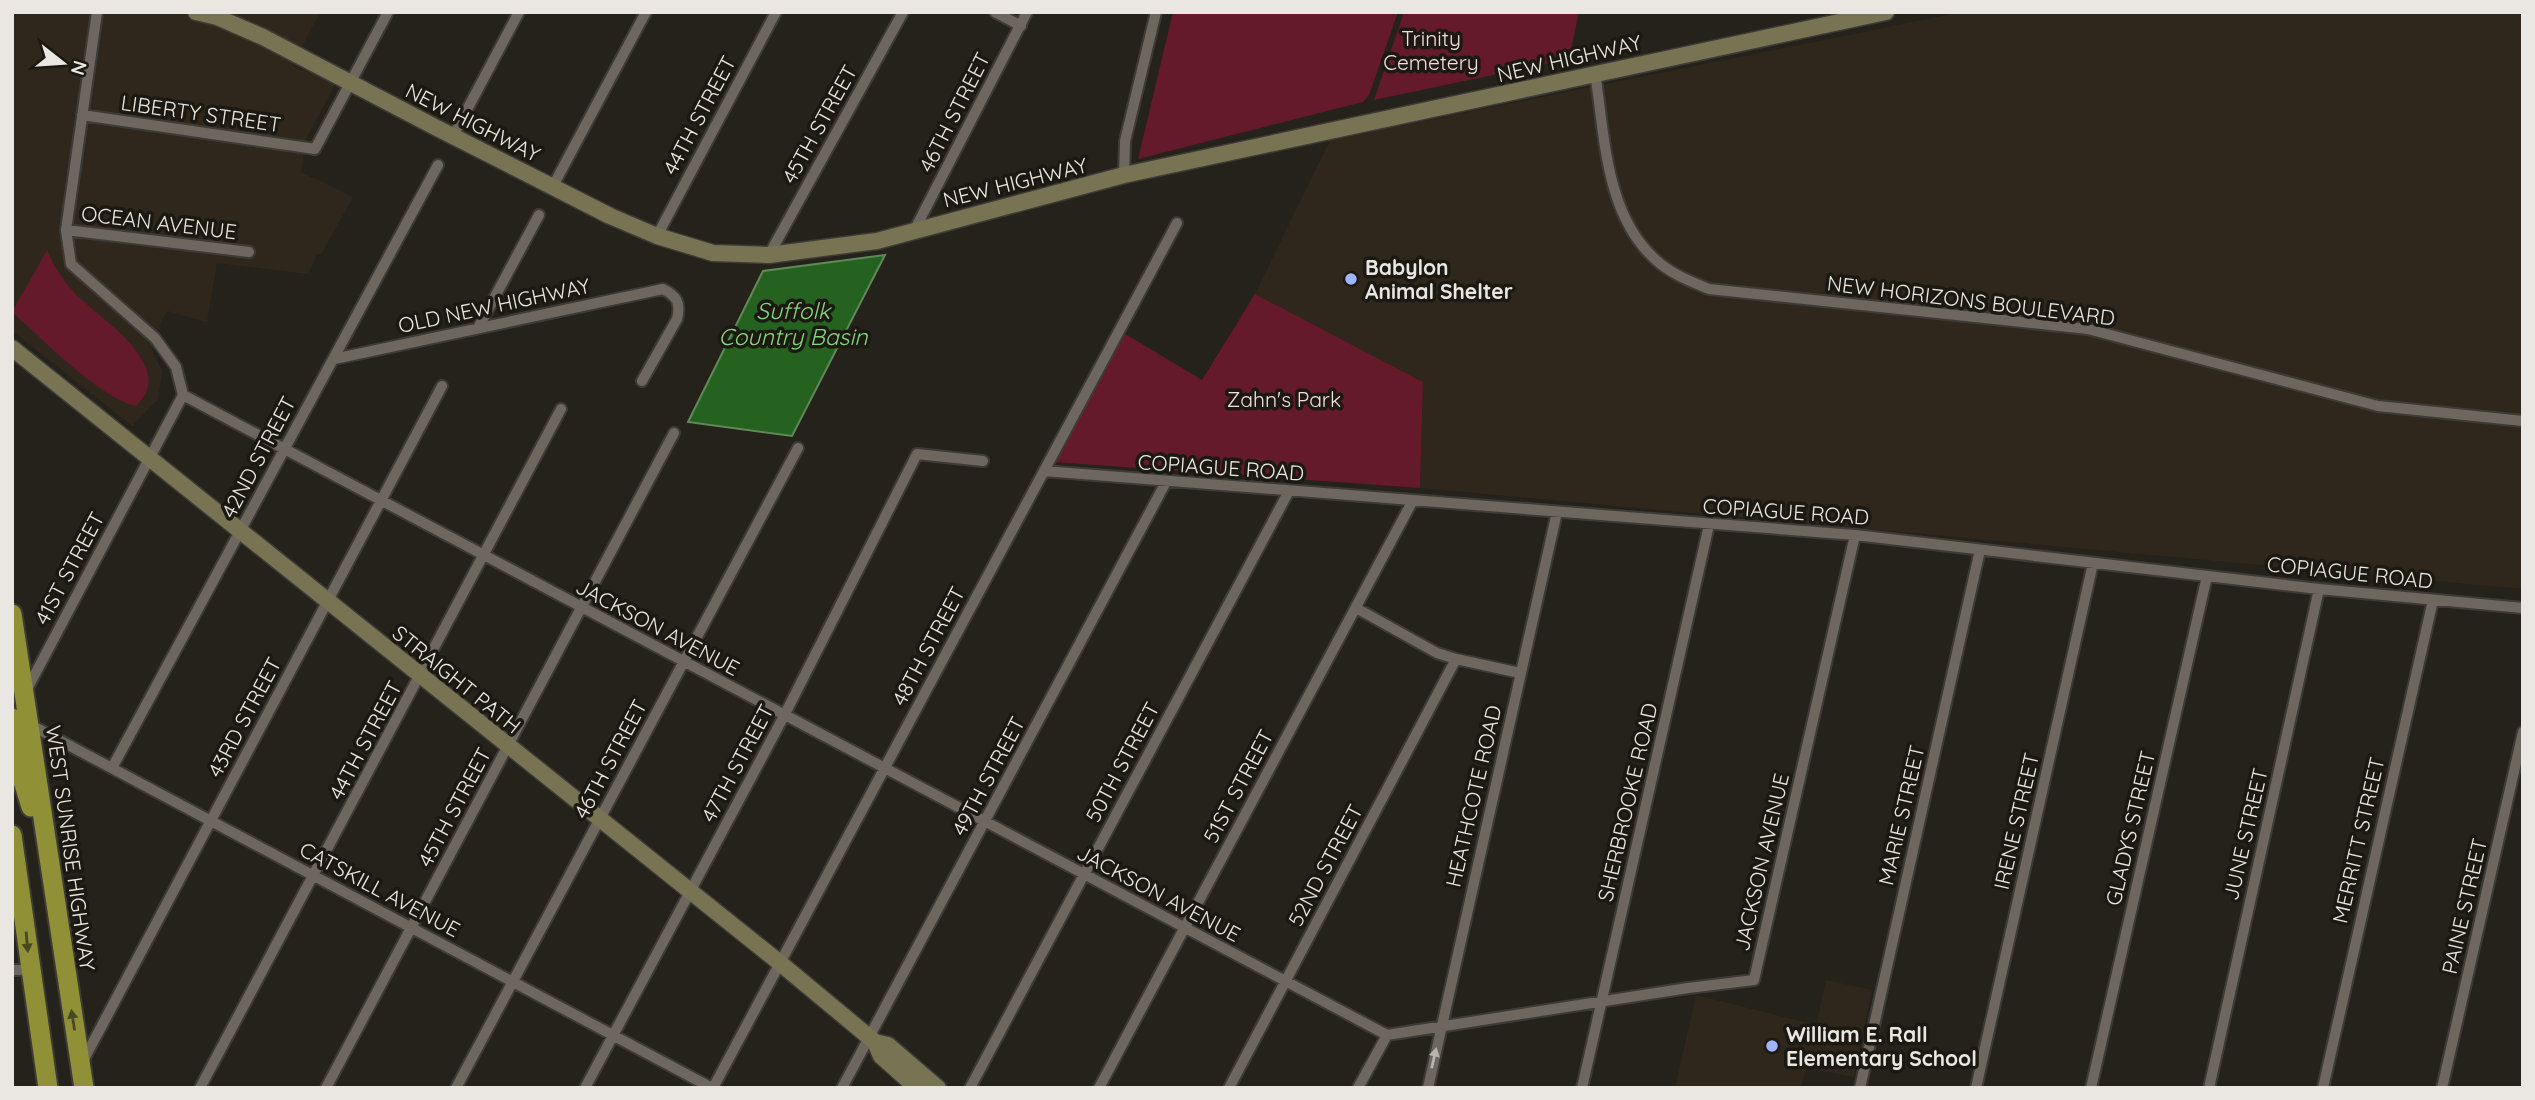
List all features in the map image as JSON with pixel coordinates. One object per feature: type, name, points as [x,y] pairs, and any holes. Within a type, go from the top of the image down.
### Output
[{"type":"highway","name":"WEST SUNRISE HIGHWAY","points":[[12,614],[24,695],[21,721],[49,861],[84,1088]]},
{"type":"highway","points":[[12,835],[25,913],[21,970],[40,1039],[48,1088]]},
{"type":"highway","points":[[40,1039],[60,1088]]},
{"type":"main road","name":"NEW HIGHWAY","points":[[196,12],[217,17],[263,37],[610,216],[657,236],[713,253],[769,255],[877,241],[1124,175],[1886,12]]},
{"type":"main road","name":"STRAIGHT PATH","points":[[12,348],[872,1039],[888,1045],[938,1088]]},
{"type":"main road","name":"STRAIGHT PATH","points":[[872,1039],[881,1056],[917,1088]]},
{"type":"street","points":[[97,12],[66,230],[71,264],[155,338],[176,367],[183,395]]},
{"type":"street","points":[[351,82],[387,12]]},
{"type":"street","points":[[453,136],[519,12]]},
{"type":"street","points":[[553,186],[646,12]]},
{"type":"street","name":"44TH STREET","points":[[657,236],[776,12]]},
{"type":"street","name":"45TH STREET","points":[[769,255],[903,12]]},
{"type":"street","points":[[995,12],[1021,26]]},
{"type":"street","name":"46TH STREET","points":[[915,229],[1027,12]]},
{"type":"street","points":[[1124,175],[1125,141],[1156,12]]},
{"type":"street","name":"NEW HORIZONS BOULEVARD","points":[[1595,73],[1611,176],[1623,215],[1637,238],[1656,260],[1678,276],[1709,289],[2088,329],[2378,406],[2523,421]]},
{"type":"street","name":"LIBERTY STREET","points":[[82,115],[315,149],[351,82]]},
{"type":"street","name":"42ND STREET","points":[[112,768],[438,166]]},
{"type":"street","points":[[478,328],[539,215]]},
{"type":"street","name":"48TH STREET","points":[[713,1088],[1177,223]]},
{"type":"street","name":"OCEAN AVENUE","points":[[66,230],[249,252]]},
{"type":"street","name":"OLD NEW HIGHWAY","points":[[334,359],[663,289],[673,294],[680,308],[677,319],[642,381]]},
{"type":"street","name":"43RD STREET","points":[[81,1066],[442,386]]},
{"type":"street","name":"JACKSON AVENUE","points":[[183,395],[1387,1035],[1754,980],[1854,535]]},
{"type":"street","name":"41ST STREET","points":[[24,695],[183,395]]},
{"type":"street","name":"44TH STREET","points":[[200,1088],[561,409]]},
{"type":"street","name":"45TH STREET","points":[[326,1088],[674,433]]},
{"type":"street","name":"46TH STREET","points":[[456,1088],[798,448]]},
{"type":"street","name":"47TH STREET","points":[[585,1088],[784,716],[918,454],[983,461]]},
{"type":"street","name":"COPIAGUE ROAD","points":[[1044,471],[1854,535],[2319,589],[2523,608]]},
{"type":"street","name":"49TH STREET","points":[[842,1088],[872,1039],[1166,482]]},
{"type":"street","name":"50TH STREET","points":[[970,1088],[1289,491]]},
{"type":"street","name":"51ST STREET","points":[[1098,1088],[1412,502]]},
{"type":"street","name":"HEATHCOTE ROAD","points":[[1427,1088],[1557,512]]},
{"type":"street","name":"SHERBROOKE ROAD","points":[[1582,1088],[1709,525]]},
{"type":"street","name":"MARIE STREET","points":[[1860,1088],[1980,550]]},
{"type":"street","name":"IRENE STREET","points":[[1976,1088],[2093,564]]},
{"type":"street","name":"GLADYS STREET","points":[[2091,1088],[2207,576]]},
{"type":"street","name":"JUNE STREET","points":[[2209,1088],[2319,589]]},
{"type":"street","name":"MERRITT STREET","points":[[2323,1088],[2433,600]]},
{"type":"street","points":[[1356,608],[1437,653],[1455,660],[1520,673]]},
{"type":"street","name":"52ND STREET","points":[[1228,1088],[1455,660]]},
{"type":"street","name":"CATSKILL AVENUE","points":[[21,721],[713,1088]]},
{"type":"street","name":"PAINE STREET","points":[[2442,1088],[2523,733]]},
{"type":"street","points":[[1358,1088],[1387,1035]]},
{"type":"shaded area","points":[[12,12],[320,12],[293,65],[335,85],[306,139],[301,172],[353,197],[321,255],[317,254],[308,274],[217,263],[207,322],[167,311],[152,350],[162,371],[158,399],[132,426],[12,331]]},
{"type":"shaded area","points":[[1962,12],[2523,12],[2523,589],[1420,488],[1423,382],[1255,294],[1330,140]]},
{"type":"shaded area","name":"William E. Rall Elementary School","points":[[1826,980],[1872,990],[1854,1077],[1806,1068],[1801,1088],[1675,1088],[1696,995],[1816,1025]]},
{"type":"green space","points":[[1173,12],[1398,12],[1369,95],[1363,102],[1138,159]]},
{"type":"green space","name":"Trinity Cemetery","points":[[1404,12],[1579,12],[1569,59],[1374,100]]},
{"type":"green space","points":[[47,250],[70,287],[130,343],[142,359],[148,374],[147,390],[136,406],[105,391],[88,379],[12,312]]},
{"type":"green space","name":"Zahn's Park","points":[[1255,294],[1423,382],[1420,488],[1054,462],[1122,332],[1202,380]]},
{"type":"water","name":"Suffolk Country Basin","points":[[885,255],[792,436],[688,422],[763,271]]},
{"type":"place","name":"Babylon Animal Shelter","points":[[1351,279]]},
{"type":"place","name":"William E. Rall Elementary School","points":[[1772,1046]]}]
